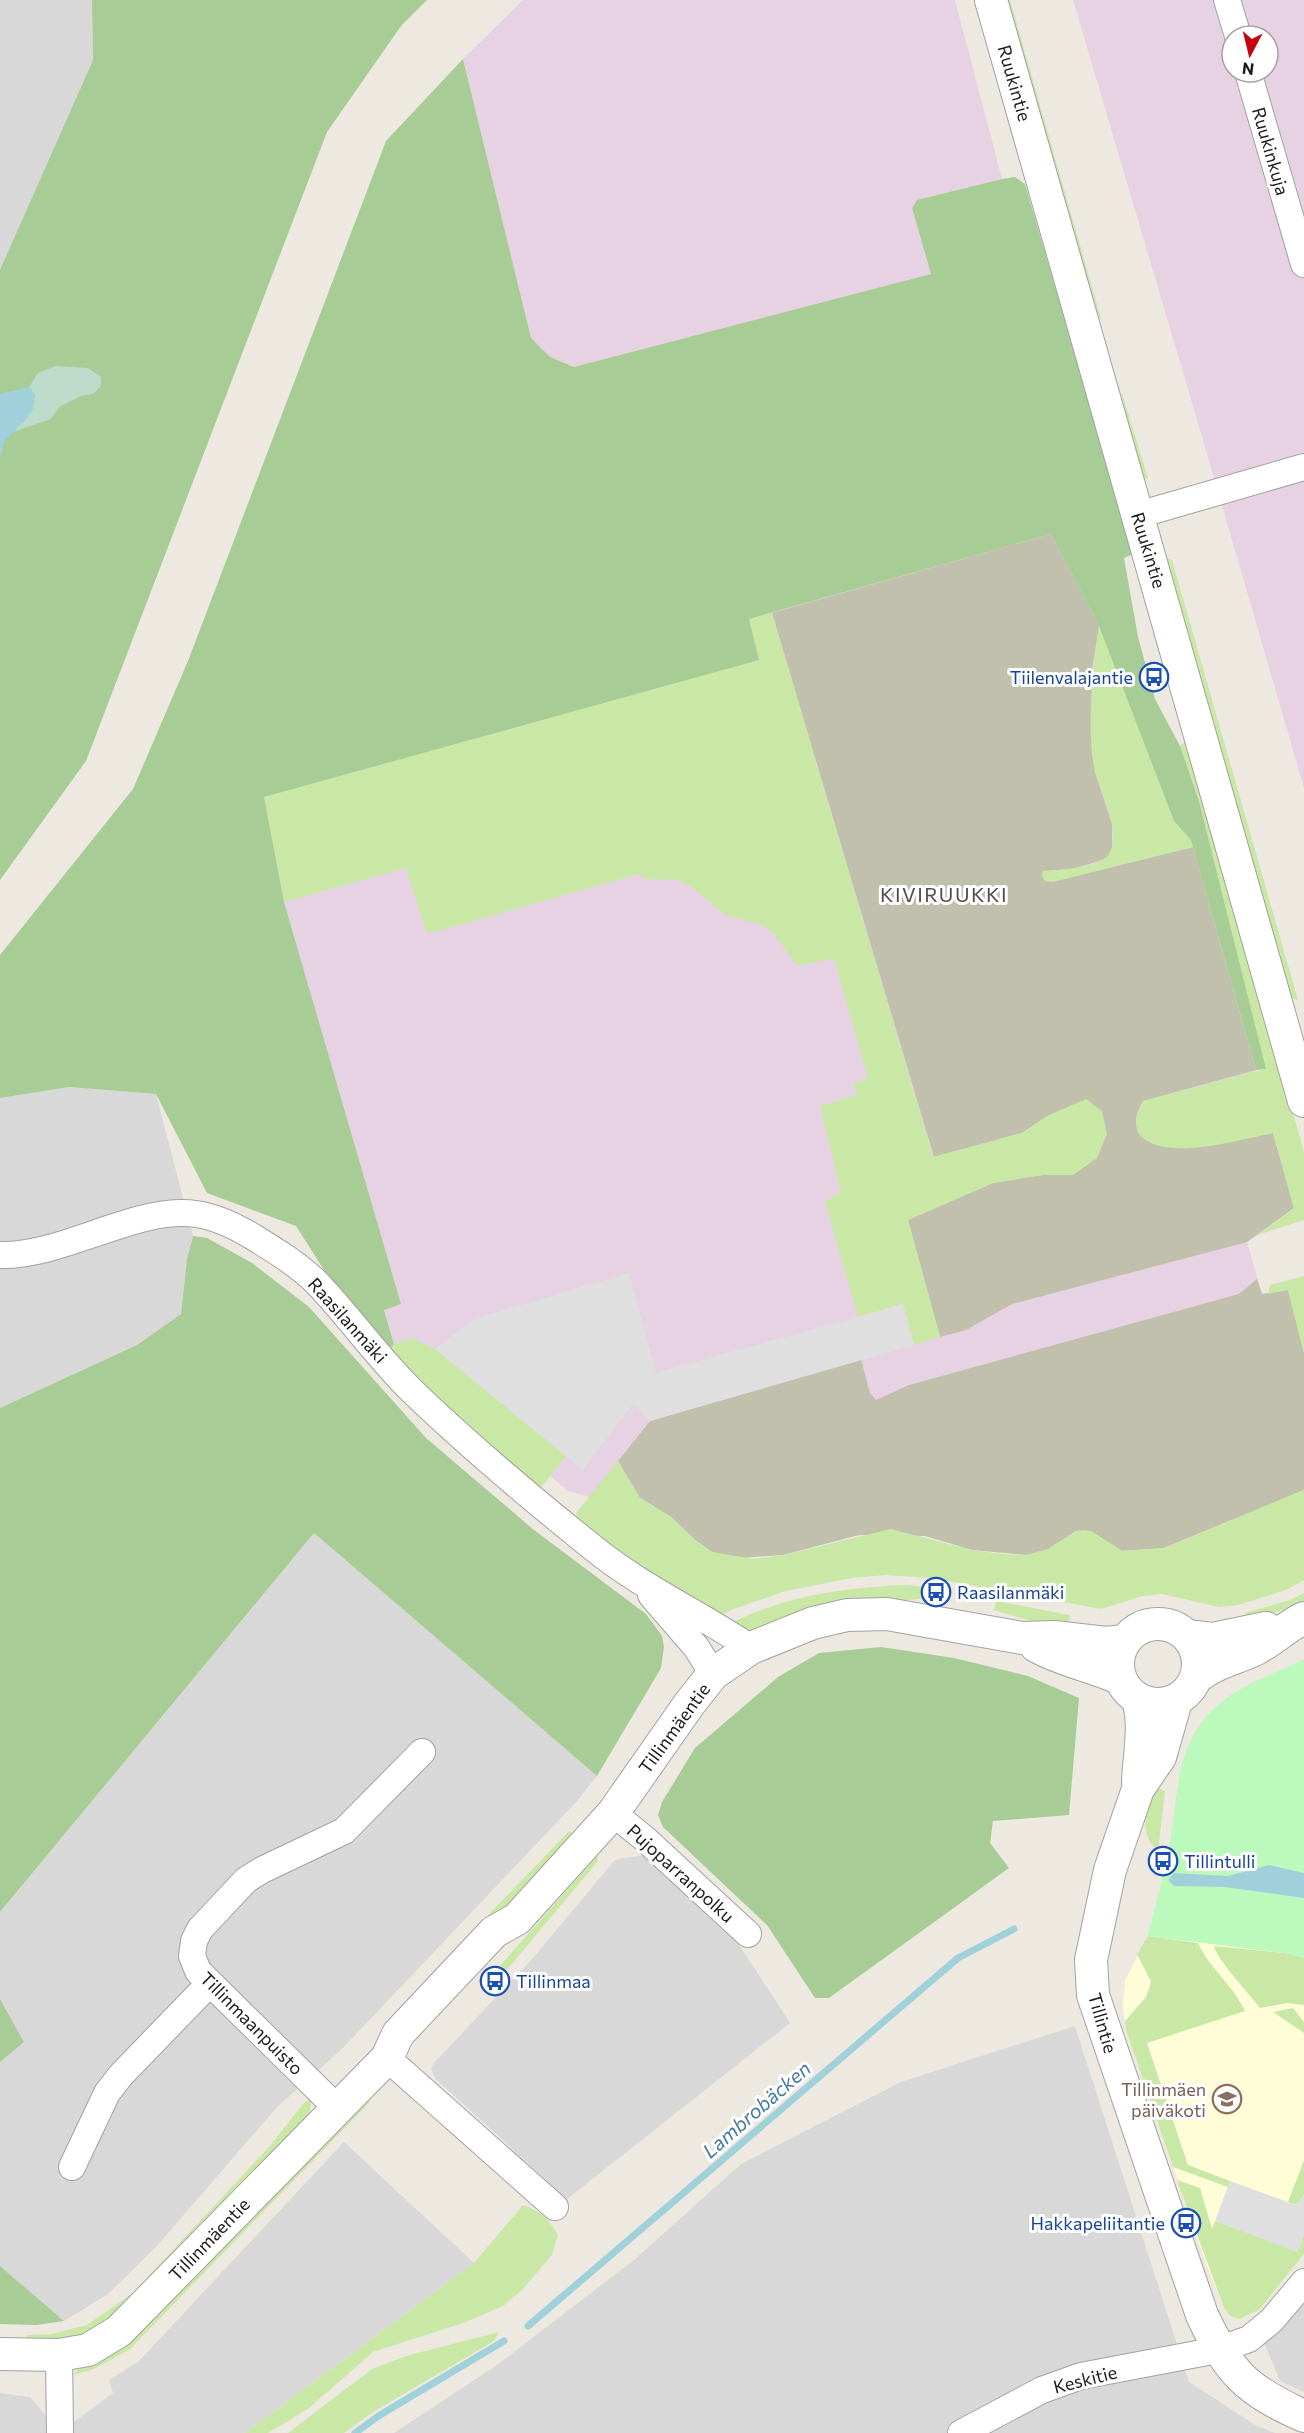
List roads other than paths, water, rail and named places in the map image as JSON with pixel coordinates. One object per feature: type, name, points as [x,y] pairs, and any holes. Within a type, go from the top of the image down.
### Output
[{"type":"street","name":"Ruukintie","points":[[991,0],[1304,1101]]},
{"type":"street","points":[[1227,0],[1234,24]]},
{"type":"street","name":"Ruukinkuja","points":[[1252,84],[1304,264]]},
{"type":"street","points":[[1138,515],[1304,467]]},
{"type":"street","name":"Raasilanmäki","points":[[0,1255],[38,1250],[156,1216],[176,1213],[195,1214],[232,1226],[284,1255],[314,1280],[411,1390],[585,1542],[639,1581],[718,1626],[751,1648]]},
{"type":"street","name":"Raasilanmäki","points":[[639,1581],[696,1647],[713,1674]]},
{"type":"street","name":"Tillinmäentie","points":[[0,2354],[59,2355],[88,2350],[119,2331],[387,2058],[414,2047],[510,1946],[517,1919],[613,1813],[713,1674],[751,1648],[805,1626],[847,1615],[887,1614],[1022,1638],[1054,1637],[1106,1643],[1125,1641]]},
{"type":"street","points":[[1187,1636],[1213,1639],[1246,1630],[1295,1622]]},
{"type":"street","points":[[1197,1677],[1198,1655],[1187,1636],[1179,1630],[1160,1624],[1141,1628],[1125,1641],[1118,1660],[1129,1689],[1157,1705],[1176,1701],[1185,1695],[1197,1677],[1214,1664],[1256,1649],[1295,1622]]},
{"type":"street","name":"Tillinmäentie","points":[[1022,1638],[1051,1655],[1099,1669],[1129,1689]]},
{"type":"street","name":"Tillintie","points":[[1129,1689],[1142,1715],[1138,1789]]},
{"type":"street","name":"Tillintie","points":[[1176,1701],[1160,1757],[1138,1789],[1120,1838],[1091,1960],[1093,1995],[1199,2305],[1218,2350],[1245,2383],[1259,2394],[1304,2416]]},
{"type":"street","name":"Tillinmaanpuisto","points":[[337,2108],[198,1971],[192,1956],[194,1941],[200,1929],[252,1876],[344,1831],[422,1752]]},
{"type":"street","name":"Pujoparranpolku","points":[[613,1813],[748,1934]]},
{"type":"street","points":[[72,2167],[107,2093],[210,1983]]},
{"type":"street","points":[[387,2058],[555,2207]]},
{"type":"street","points":[[1218,2350],[1249,2339],[1304,2282]]},
{"type":"street","name":"Keskitie","points":[[961,2433],[1042,2390],[1081,2376],[1218,2350]]},
{"type":"street","points":[[59,2355],[60,2433]]},
{"type":"water","points":[[29,387],[35,395],[33,409],[4,442],[0,459],[0,394]]},
{"type":"water","points":[[1269,1865],[1304,1873],[1304,1898],[1224,1887],[1174,1886],[1168,1880],[1174,1873],[1228,1876]]},
{"type":"waterway","name":"Lambrobäcken","points":[[528,2326],[958,1958],[1014,1929]]},
{"type":"waterway","name":"Lambrobäcken","points":[[355,2433],[380,2415],[504,2341]]},
{"type":"place","name":"Tiilenvalajantie","points":[[1154,677]]},
{"type":"place","name":"Raasilanmäki","points":[[936,1592]]},
{"type":"place","name":"Tillintulli","points":[[1163,1861]]},
{"type":"place","name":"Tillinmaa","points":[[495,1981]]},
{"type":"place","name":"Tillinmäen päiväkoti","points":[[1227,2099]]},
{"type":"place","name":"Hakkapeliitantie","points":[[1186,2223]]},
{"type":"district","name":"KIVIRUUKKI","points":[[944,894]]}]
